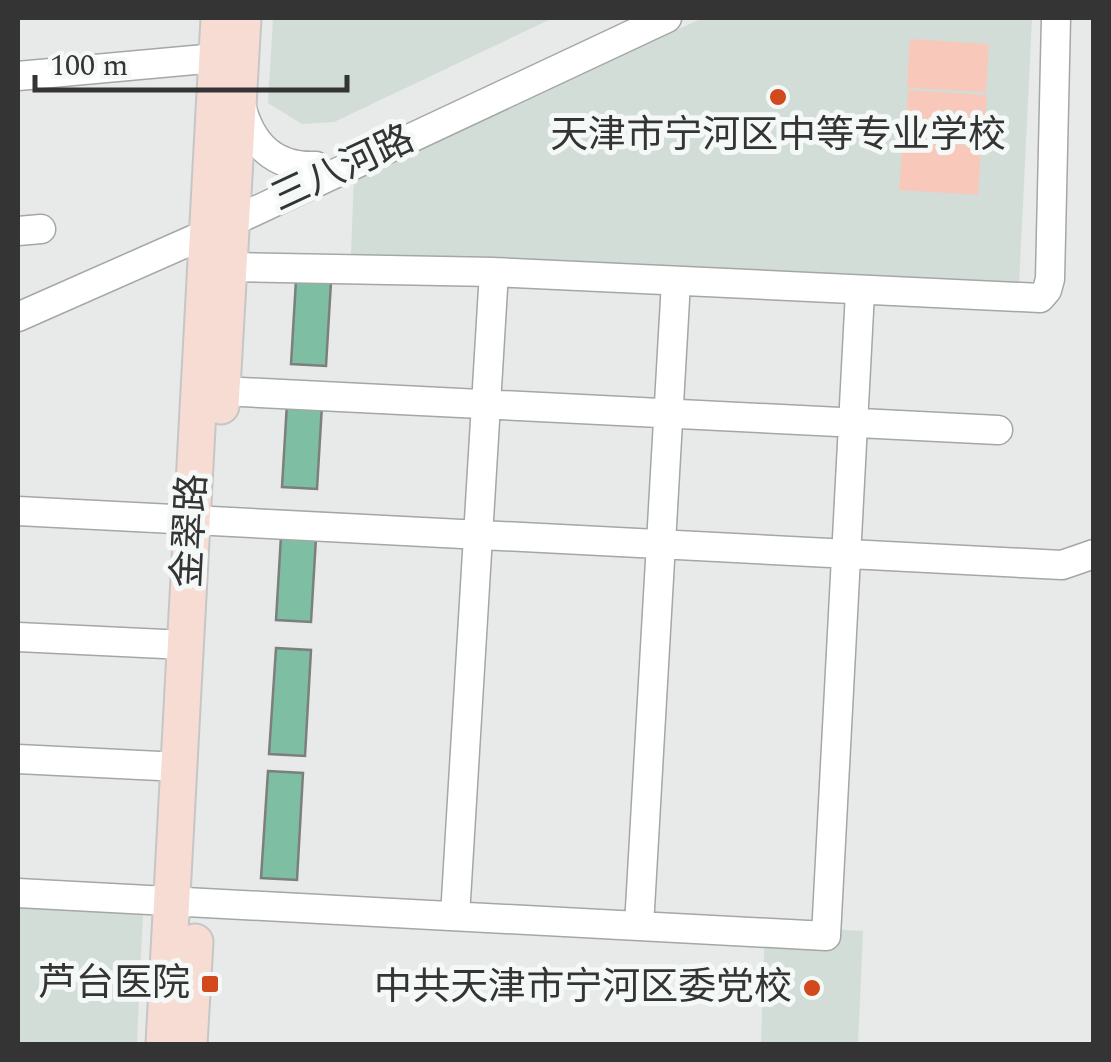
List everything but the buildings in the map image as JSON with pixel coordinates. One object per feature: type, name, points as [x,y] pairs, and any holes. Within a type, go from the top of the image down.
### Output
[{"type":"main road","name":"金翠路","points":[[164,1044],[185,901],[219,221],[218,18]]},
{"type":"main road","name":"金翠路","points":[[190,1044],[180,766],[185,645],[222,391],[230,267],[219,221],[239,95],[243,18]]},
{"type":"street","name":"三八河路","points":[[18,306],[219,221],[316,166],[630,18]]},
{"type":"street","name":"三八河路","points":[[18,317],[219,221],[667,18]]},
{"type":"street","points":[[230,267],[494,272],[1040,298],[1050,279],[1056,18]]},
{"type":"street","points":[[18,76],[216,58]]},
{"type":"street","points":[[239,95],[250,133],[266,153],[291,165],[316,166]]},
{"type":"street","points":[[455,916],[494,272]]},
{"type":"street","points":[[640,926],[676,282]]},
{"type":"street","points":[[18,893],[826,936],[860,292]]},
{"type":"street","points":[[222,391],[998,430]]},
{"type":"street","points":[[18,512],[1062,565],[1094,554]]},
{"type":"street","points":[[18,637],[185,645]]},
{"type":"street","points":[[18,759],[180,766]]},
{"type":"shaded area","points":[[273,18],[553,18],[334,122],[302,124],[268,103]]},
{"type":"shaded area","name":"天津市宁河区中等专业学校","points":[[703,18],[1032,18],[1019,286],[351,254],[354,177]]},
{"type":"shaded area","points":[[910,39],[989,44],[986,92],[907,88]]},
{"type":"shaded area","points":[[908,90],[987,95],[983,143],[905,139]]},
{"type":"shaded area","points":[[903,141],[981,146],[978,195],[899,190]]},
{"type":"shaded area","points":[[18,906],[143,912],[137,1044],[18,1044]]},
{"type":"shaded area","name":"中共天津市宁河区委党校","points":[[765,925],[863,931],[858,1044],[761,1044]]},
{"type":"place","name":"天津市宁河区中等专业学校","points":[[778,97]]},
{"type":"place","name":"芦台医院","points":[[210,984]]},
{"type":"place","name":"中共天津市宁河区委党校","points":[[812,988]]}]
